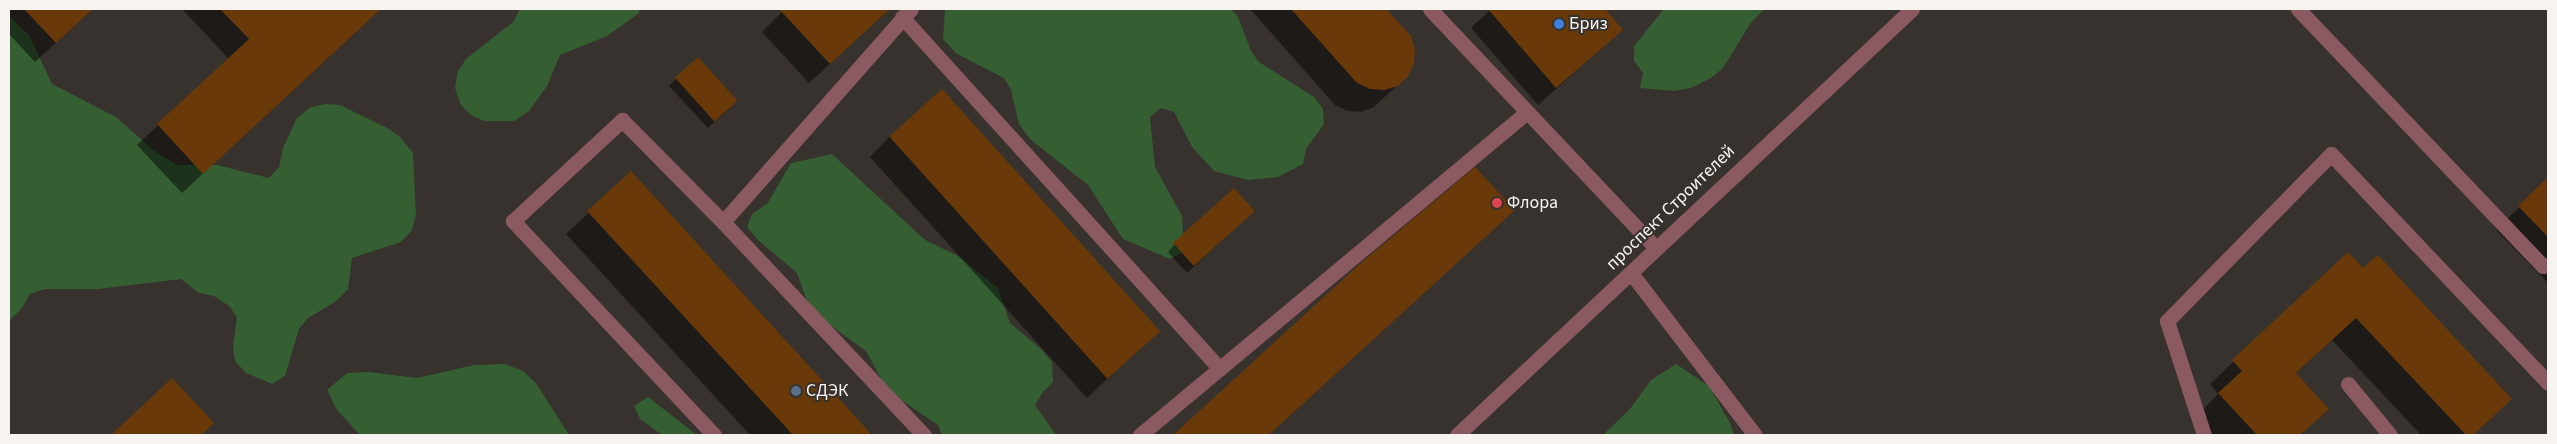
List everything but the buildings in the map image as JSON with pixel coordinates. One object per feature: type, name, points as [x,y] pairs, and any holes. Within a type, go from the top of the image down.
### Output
[{"type":"street","points":[[1430,9],[1656,248]]},
{"type":"street","name":"проспект Строителей","points":[[1457,435],[1912,9]]},
{"type":"street","points":[[2298,9],[2547,267]]},
{"type":"street","points":[[722,222],[906,13],[1220,369]]},
{"type":"street","points":[[1140,435],[1527,112]]},
{"type":"street","points":[[714,435],[513,221],[622,120],[722,222],[924,435]]},
{"type":"street","points":[[2204,435],[2166,322],[2331,154],[2548,383]]},
{"type":"street","points":[[1631,273],[1755,435]]},
{"type":"street","points":[[2348,384],[2390,435]]},
{"type":"green space","points":[[520,9],[640,9],[639,13],[607,36],[560,55],[547,86],[529,111],[514,121],[484,121],[471,115],[461,105],[455,88],[458,71],[466,59],[513,22]]},
{"type":"green space","points":[[945,9],[1231,9],[1238,17],[1251,51],[1259,62],[1314,97],[1323,109],[1324,124],[1306,149],[1303,164],[1278,177],[1248,180],[1214,171],[1192,147],[1174,112],[1161,108],[1150,117],[1155,167],[1182,216],[1184,252],[1170,259],[1123,239],[1088,185],[1030,139],[1019,124],[1011,90],[1004,78],[957,54],[943,39]]},
{"type":"green space","points":[[1664,9],[1764,9],[1750,24],[1723,68],[1711,78],[1691,88],[1674,91],[1640,88],[1643,73],[1634,61],[1634,46]]},
{"type":"green space","points":[[9,16],[29,35],[52,84],[116,117],[153,150],[177,165],[217,165],[269,178],[279,167],[283,148],[297,118],[311,107],[326,104],[340,105],[387,128],[399,136],[413,153],[416,215],[412,230],[401,242],[352,258],[348,289],[335,302],[308,318],[299,329],[285,376],[272,384],[246,373],[235,361],[233,346],[237,317],[229,306],[214,296],[199,293],[181,279],[98,289],[45,289],[30,294],[22,308],[9,321]]},
{"type":"green space","points":[[832,154],[925,240],[958,256],[998,288],[1010,323],[1042,350],[1052,362],[1053,382],[1043,392],[1035,405],[1056,435],[942,435],[938,425],[892,394],[866,351],[816,315],[807,301],[797,273],[758,240],[747,227],[752,214],[767,204],[791,163]]},
{"type":"green space","points":[[505,364],[523,371],[536,383],[569,435],[360,435],[337,410],[327,390],[347,373],[369,372],[417,378],[474,365]]},
{"type":"green space","points":[[1676,364],[1709,386],[1730,423],[1734,435],[1603,435],[1630,409],[1651,380]]},
{"type":"green space","points":[[648,397],[697,435],[662,435],[640,419],[634,406]]},
{"type":"place","name":"Бриз","points":[[1559,24]]},
{"type":"place","name":"Флора","points":[[1497,203]]},
{"type":"place","name":"СДЭК","points":[[796,391]]}]
